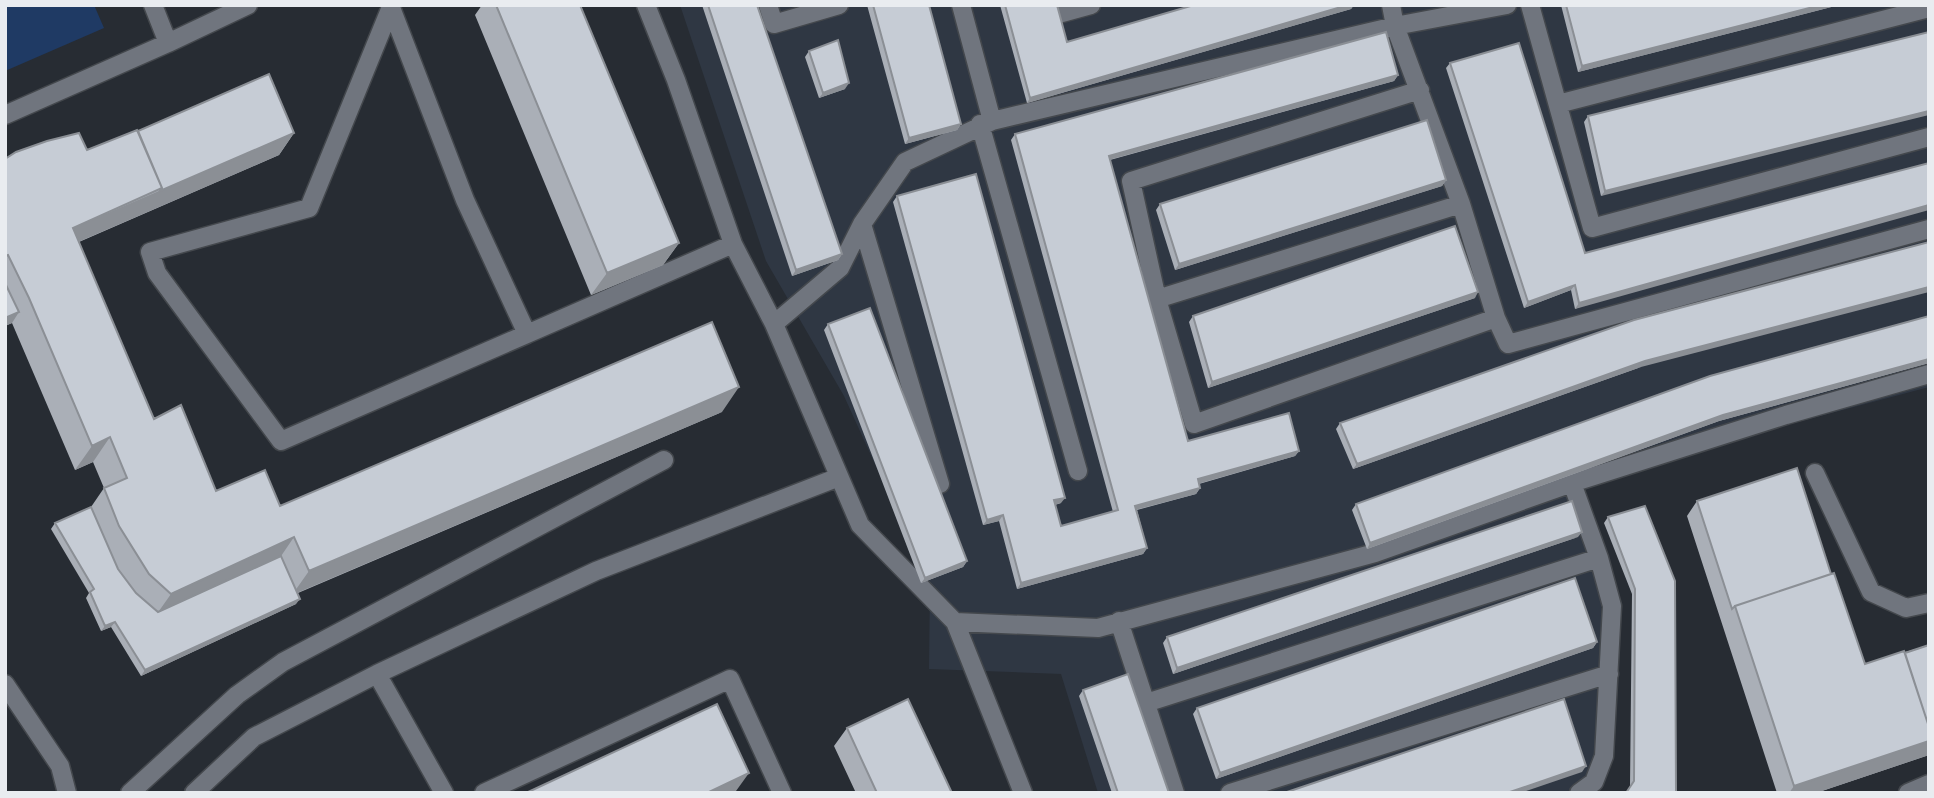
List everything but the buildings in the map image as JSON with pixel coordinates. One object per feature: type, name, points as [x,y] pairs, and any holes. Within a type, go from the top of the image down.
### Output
[{"type":"lane","points":[[153,5],[168,43]]},
{"type":"lane","points":[[5,115],[248,5]]},
{"type":"lane","points":[[646,5],[676,80],[733,244],[774,324],[860,525],[955,622],[1023,793]]},
{"type":"lane","points":[[768,5],[774,24],[839,5]]},
{"type":"lane","points":[[961,5],[986,122],[1078,471]]},
{"type":"lane","points":[[1060,5],[1062,13],[1091,5]]},
{"type":"lane","points":[[1391,5],[1395,26],[1461,204],[1496,318],[1508,344],[1929,229]]},
{"type":"lane","points":[[774,324],[839,268],[862,224],[905,162],[986,122],[1395,26],[1507,5]]},
{"type":"lane","points":[[1530,5],[1592,228],[1929,137]]},
{"type":"lane","points":[[391,6],[309,208],[150,252],[157,273],[281,441],[733,244]]},
{"type":"lane","points":[[391,6],[465,200],[527,334]]},
{"type":"lane","points":[[1558,104],[1929,8]]},
{"type":"lane","points":[[1420,90],[1131,181],[1157,299],[1194,424],[1496,318]]},
{"type":"lane","points":[[1157,299],[1461,204]]},
{"type":"lane","points":[[862,224],[940,484]]},
{"type":"lane","points":[[955,622],[1098,628],[1375,553],[1572,483],[1786,415],[1929,374]]},
{"type":"lane","points":[[130,793],[237,695],[283,662],[664,460]]},
{"type":"lane","points":[[1815,473],[1871,592],[1906,608],[1929,603]]},
{"type":"lane","points":[[194,793],[254,737],[377,674],[596,571],[839,477]]},
{"type":"lane","points":[[1572,483],[1599,558],[1612,606],[1604,756],[1594,782],[1579,793]]},
{"type":"lane","points":[[1146,703],[1599,558]]},
{"type":"lane","points":[[1119,621],[1175,793]]},
{"type":"lane","points":[[377,674],[444,793]]},
{"type":"lane","points":[[1230,793],[1609,674]]},
{"type":"lane","points":[[484,793],[730,679],[782,793]]},
{"type":"lane","points":[[5,684],[60,766],[67,793]]},
{"type":"lane","points":[[1909,793],[1929,784]]},
{"type":"shaded area","points":[[5,5],[94,5],[104,28],[5,71]]},
{"type":"shaded area","points":[[680,5],[1929,5],[1929,387],[1711,445],[1575,493],[1601,577],[1603,768],[1582,793],[1098,793],[1061,674],[929,669],[930,585],[844,396],[766,261]]}]
